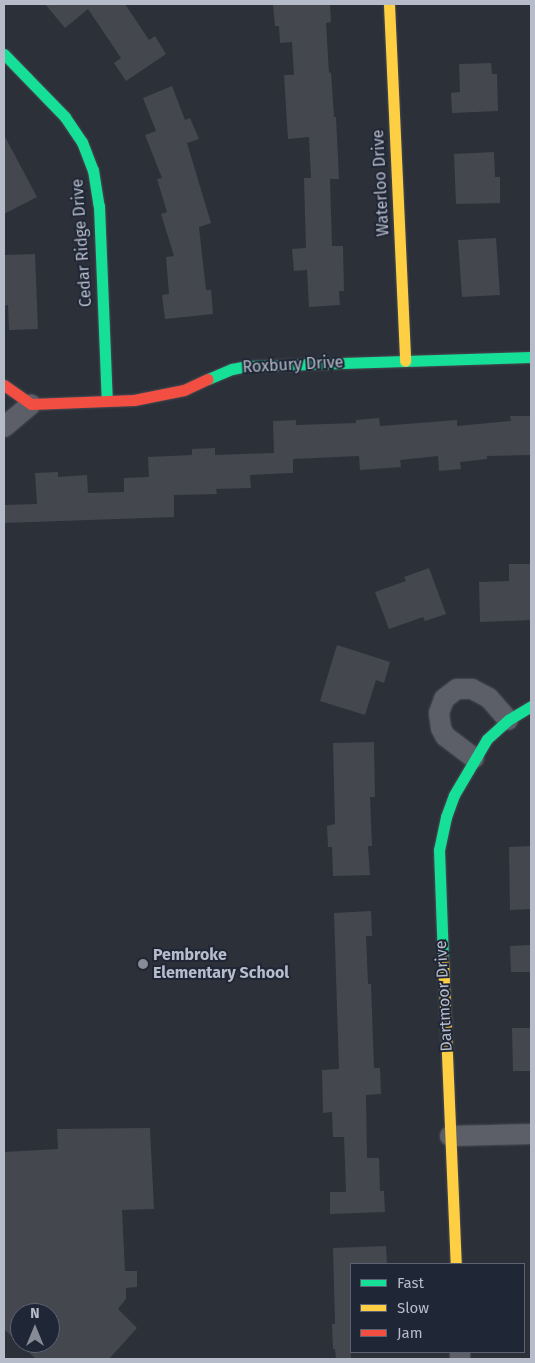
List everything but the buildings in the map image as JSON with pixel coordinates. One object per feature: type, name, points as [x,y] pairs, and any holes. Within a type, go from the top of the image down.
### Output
[{"type":"street","name":"Waterloo Drive","points":[[389,4],[405,361]]},
{"type":"street","name":"Cedar Ridge Drive","points":[[4,54],[65,117],[82,142],[93,170],[99,206],[107,401]]},
{"type":"street","name":"Roxbury Drive","points":[[31,404],[107,401],[160,396],[184,390],[232,368],[248,366],[531,356]]},
{"type":"street","points":[[4,384],[31,404],[4,427]]},
{"type":"street","points":[[474,758],[450,740],[441,728],[439,713],[444,700],[457,689],[472,689],[488,698],[508,720],[531,706]]},
{"type":"street","name":"Dartmoor Drive","points":[[456,1263],[439,850],[452,802],[474,758],[487,739],[508,720]]},
{"type":"street","points":[[450,1136],[531,1134]]},
{"type":"traffic: fast","points":[[4,54],[65,117],[82,142],[93,170],[99,206],[107,401]]},
{"type":"traffic: fast","points":[[208,379],[232,369],[248,366],[531,357]]},
{"type":"traffic: fast","points":[[443,959],[439,850],[446,817],[454,795],[487,739],[508,720],[531,706]]},
{"type":"traffic: slow","points":[[389,4],[405,361]]},
{"type":"traffic: slow","points":[[443,959],[456,1263]]},
{"type":"traffic: jam","points":[[4,385],[31,404],[134,400],[184,390],[208,379]]},
{"type":"place","name":"Pembroke Elementary School","points":[[143,964]]}]
